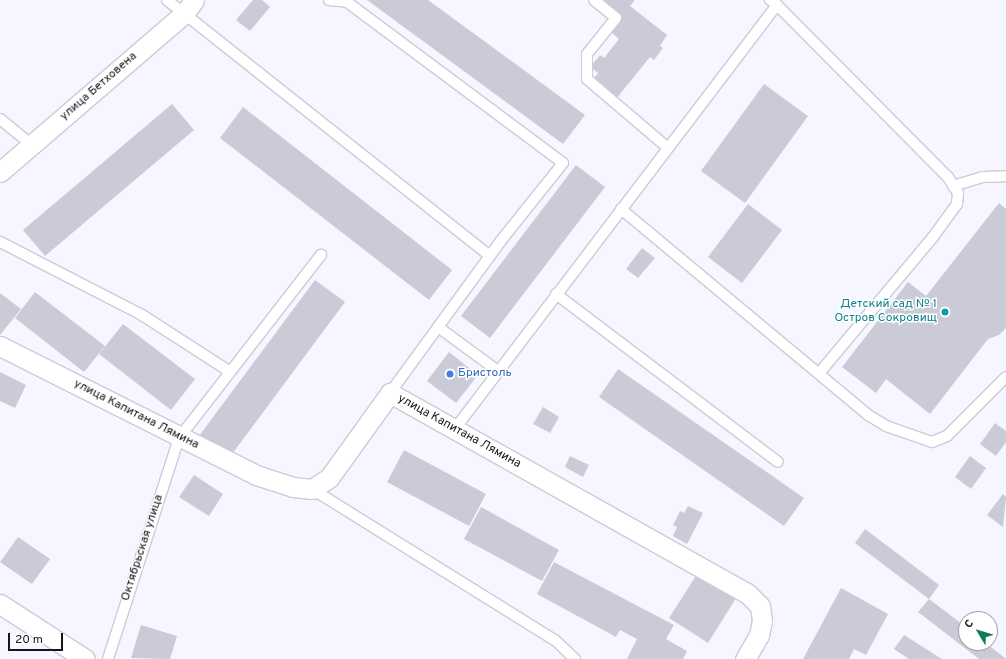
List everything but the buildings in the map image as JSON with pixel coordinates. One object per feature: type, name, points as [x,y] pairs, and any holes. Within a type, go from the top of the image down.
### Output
[{"type":"street","name":"улица Бетховена","points":[[0,172],[189,7]]},
{"type":"street","name":"улица Капитана Лямина","points":[[0,346],[256,476],[293,487],[312,489],[329,478],[390,394],[747,593],[760,606],[762,621],[759,635],[746,659]]},
{"type":"street","points":[[0,604],[85,659]]},
{"type":"lane","points":[[167,0],[189,7],[490,256]]},
{"type":"lane","points":[[329,0],[347,2],[563,163],[490,256],[390,394]]},
{"type":"lane","points":[[594,0],[616,18],[587,54],[587,79],[668,148]]},
{"type":"lane","points":[[454,430],[620,209],[668,148],[773,3],[953,186],[958,193],[951,213],[820,372]]},
{"type":"lane","points":[[0,119],[32,145]]},
{"type":"lane","points":[[953,186],[983,177],[1006,176]]},
{"type":"lane","points":[[620,209],[820,372],[868,415],[886,426],[932,442],[947,436],[1006,377]]},
{"type":"lane","points":[[0,242],[142,315],[229,371]]},
{"type":"lane","name":"Октябрьская улица","points":[[108,659],[179,438],[229,371],[321,255]]},
{"type":"lane","points":[[556,294],[778,462]]},
{"type":"lane","points":[[438,327],[498,371]]},
{"type":"lane","points":[[312,489],[555,640],[575,659]]},
{"type":"place","name":"Детский сад № 1 Остров Сокровищ","points":[[945,312]]},
{"type":"place","name":"Бристоль","points":[[450,374]]}]
